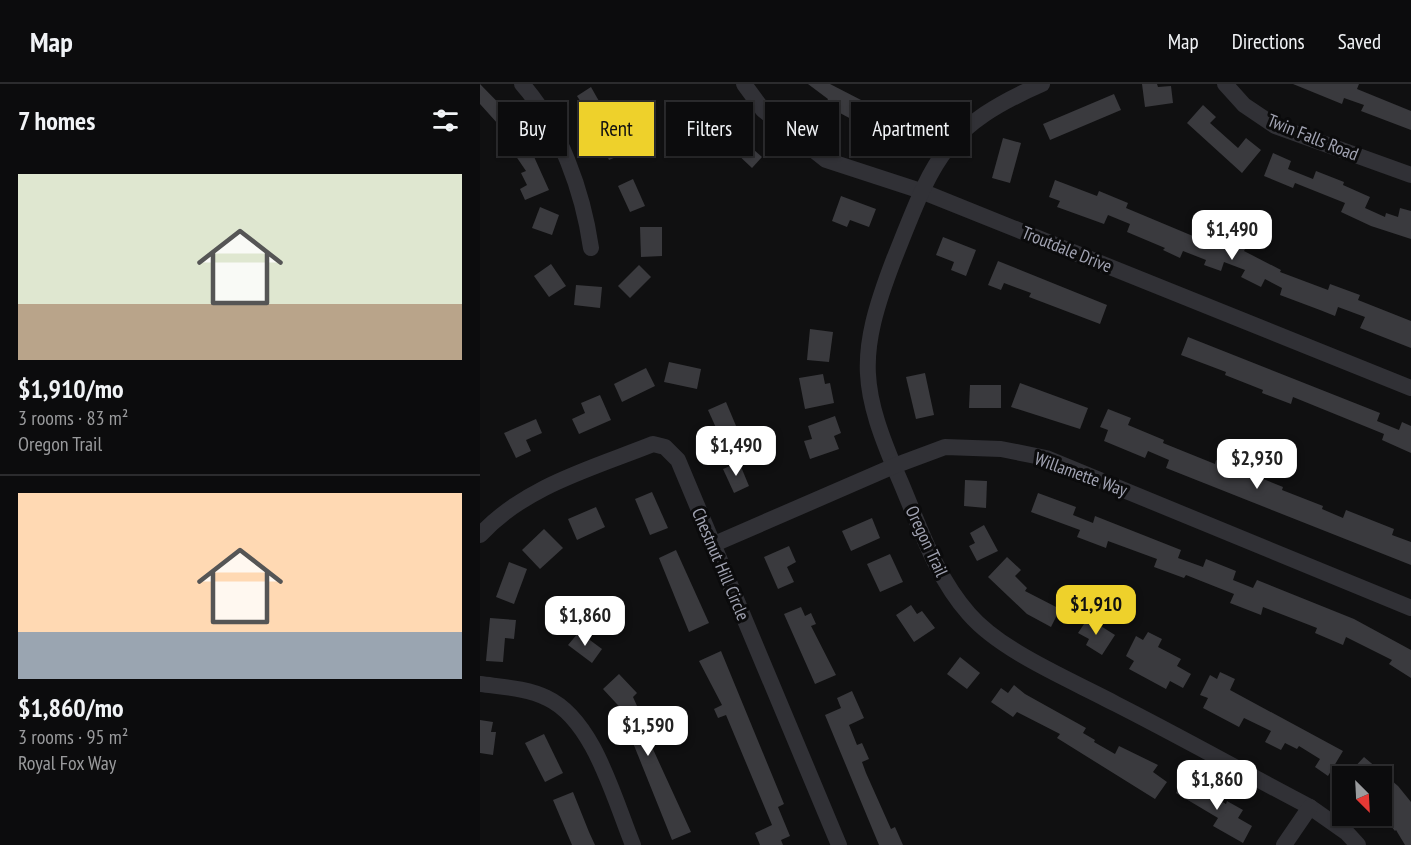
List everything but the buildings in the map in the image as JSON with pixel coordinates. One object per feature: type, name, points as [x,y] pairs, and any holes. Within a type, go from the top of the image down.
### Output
[{"type":"street","points":[[522,84],[541,111],[576,180],[586,214],[591,249]]},
{"type":"street","name":"Troutdale Drive","points":[[744,84],[763,111],[826,160],[921,191],[1411,388]]},
{"type":"street","name":"Oregon Trail","points":[[1042,84],[1006,100],[967,126],[947,147],[921,191],[885,282],[868,346],[868,393],[877,429],[927,546],[951,591],[970,615],[991,634],[1051,670],[1310,807],[1347,833],[1358,845]]},
{"type":"street","name":"Twin Falls Road","points":[[1225,84],[1244,105],[1275,126],[1411,175]]},
{"type":"street","name":"Chestnut Hill Circle","points":[[480,535],[512,507],[551,485],[653,444],[665,447],[678,460],[839,845]]},
{"type":"street","name":"Willamette Way","points":[[712,545],[894,466],[945,447],[1001,449],[1046,458],[1411,608]]},
{"type":"street","points":[[480,684],[546,697],[568,711],[583,730],[633,845]]},
{"type":"street","points":[[1284,845],[1310,807]]}]
